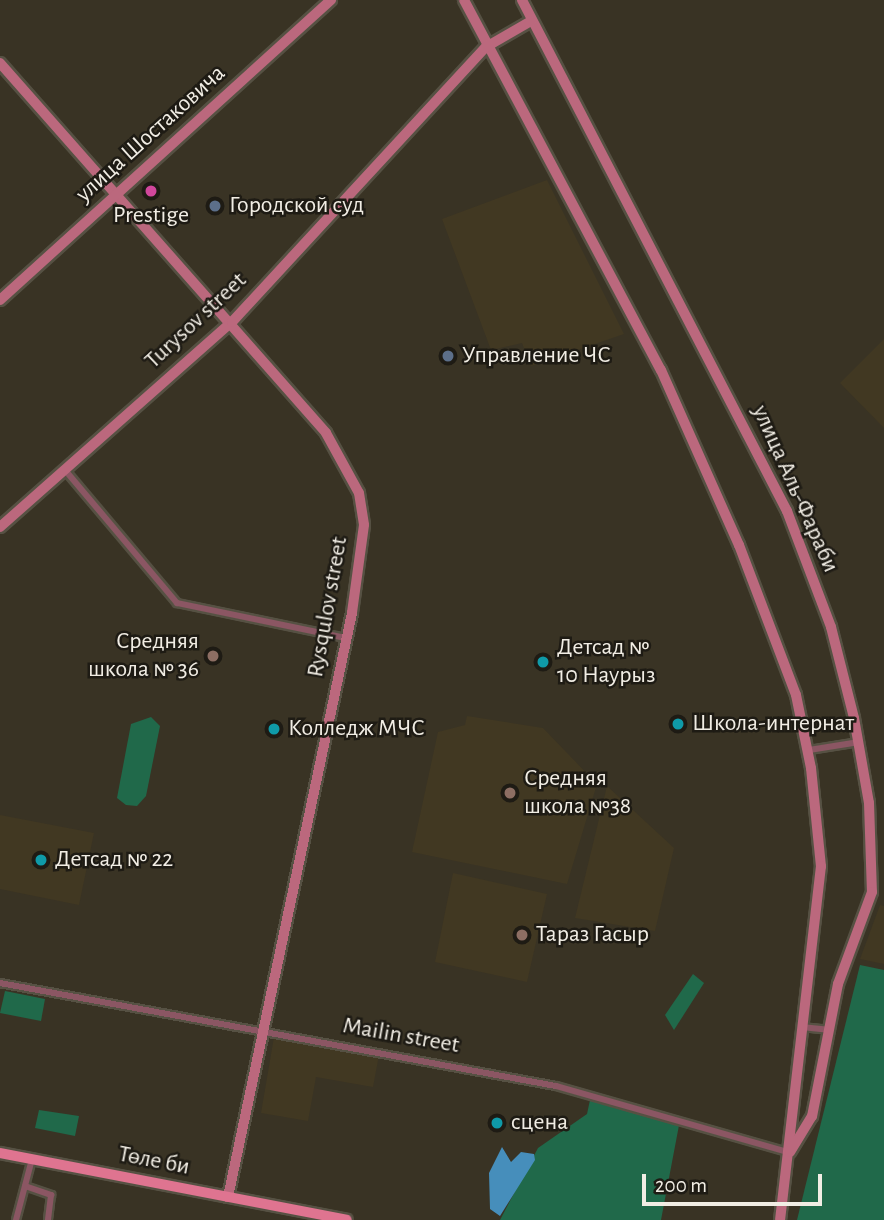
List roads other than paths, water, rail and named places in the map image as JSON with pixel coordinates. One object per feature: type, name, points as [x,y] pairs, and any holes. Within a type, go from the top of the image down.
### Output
[{"type":"main road","name":"улица Шостаковича","points":[[0,300],[331,0]]},
{"type":"main road","name":"улица Аль-Фараби","points":[[464,0],[486,47],[681,414],[785,660],[809,750],[821,866],[790,1116],[790,1152],[780,1217]]},
{"type":"main road","name":"улица Аль-Фараби","points":[[522,0],[787,511],[831,627],[859,742],[869,803],[872,892],[838,984],[810,1121],[790,1152]]},
{"type":"main road","name":"Turysov street","points":[[0,527],[232,321],[486,47],[531,21]]},
{"type":"main road","name":"Rysqulov street","points":[[0,63],[119,192],[218,313],[232,321],[326,433],[359,493],[361,553],[346,638],[259,1031],[228,1197]]},
{"type":"main road","points":[[790,1116],[810,1121]]},
{"type":"main road","name":"Төле би","points":[[0,1153],[228,1197],[300,1215],[347,1220]]},
{"type":"street","points":[[65,470],[177,603],[346,638]]},
{"type":"street","points":[[809,750],[859,742]]},
{"type":"street","name":"Mailin street","points":[[0,983],[556,1086],[790,1152]]},
{"type":"street","points":[[802,1027],[830,1030]]},
{"type":"street","points":[[16,1220],[32,1159]]},
{"type":"street","points":[[25,1186],[51,1195],[48,1220]]},
{"type":"water","points":[[502,1147],[511,1162],[521,1152],[534,1154],[535,1160],[500,1216],[490,1209],[489,1173]]},
{"type":"place","name":"Prestige","points":[[151,191]]},
{"type":"place","name":"Городской суд","points":[[215,206]]},
{"type":"place","name":"Управление ЧС","points":[[448,356]]},
{"type":"place","name":"Средняя школа № 36","points":[[213,656]]},
{"type":"place","name":"Детсад № 10 Наурыз","points":[[543,662]]},
{"type":"place","name":"Школа-интернат","points":[[678,724]]},
{"type":"place","name":"Колледж МЧС","points":[[274,729]]},
{"type":"place","name":"Средняя школа №38","points":[[510,793]]},
{"type":"place","name":"Детсад № 22","points":[[41,860]]},
{"type":"place","name":"Тараз Гасыр","points":[[522,935]]},
{"type":"place","name":"сцена","points":[[497,1123]]}]
